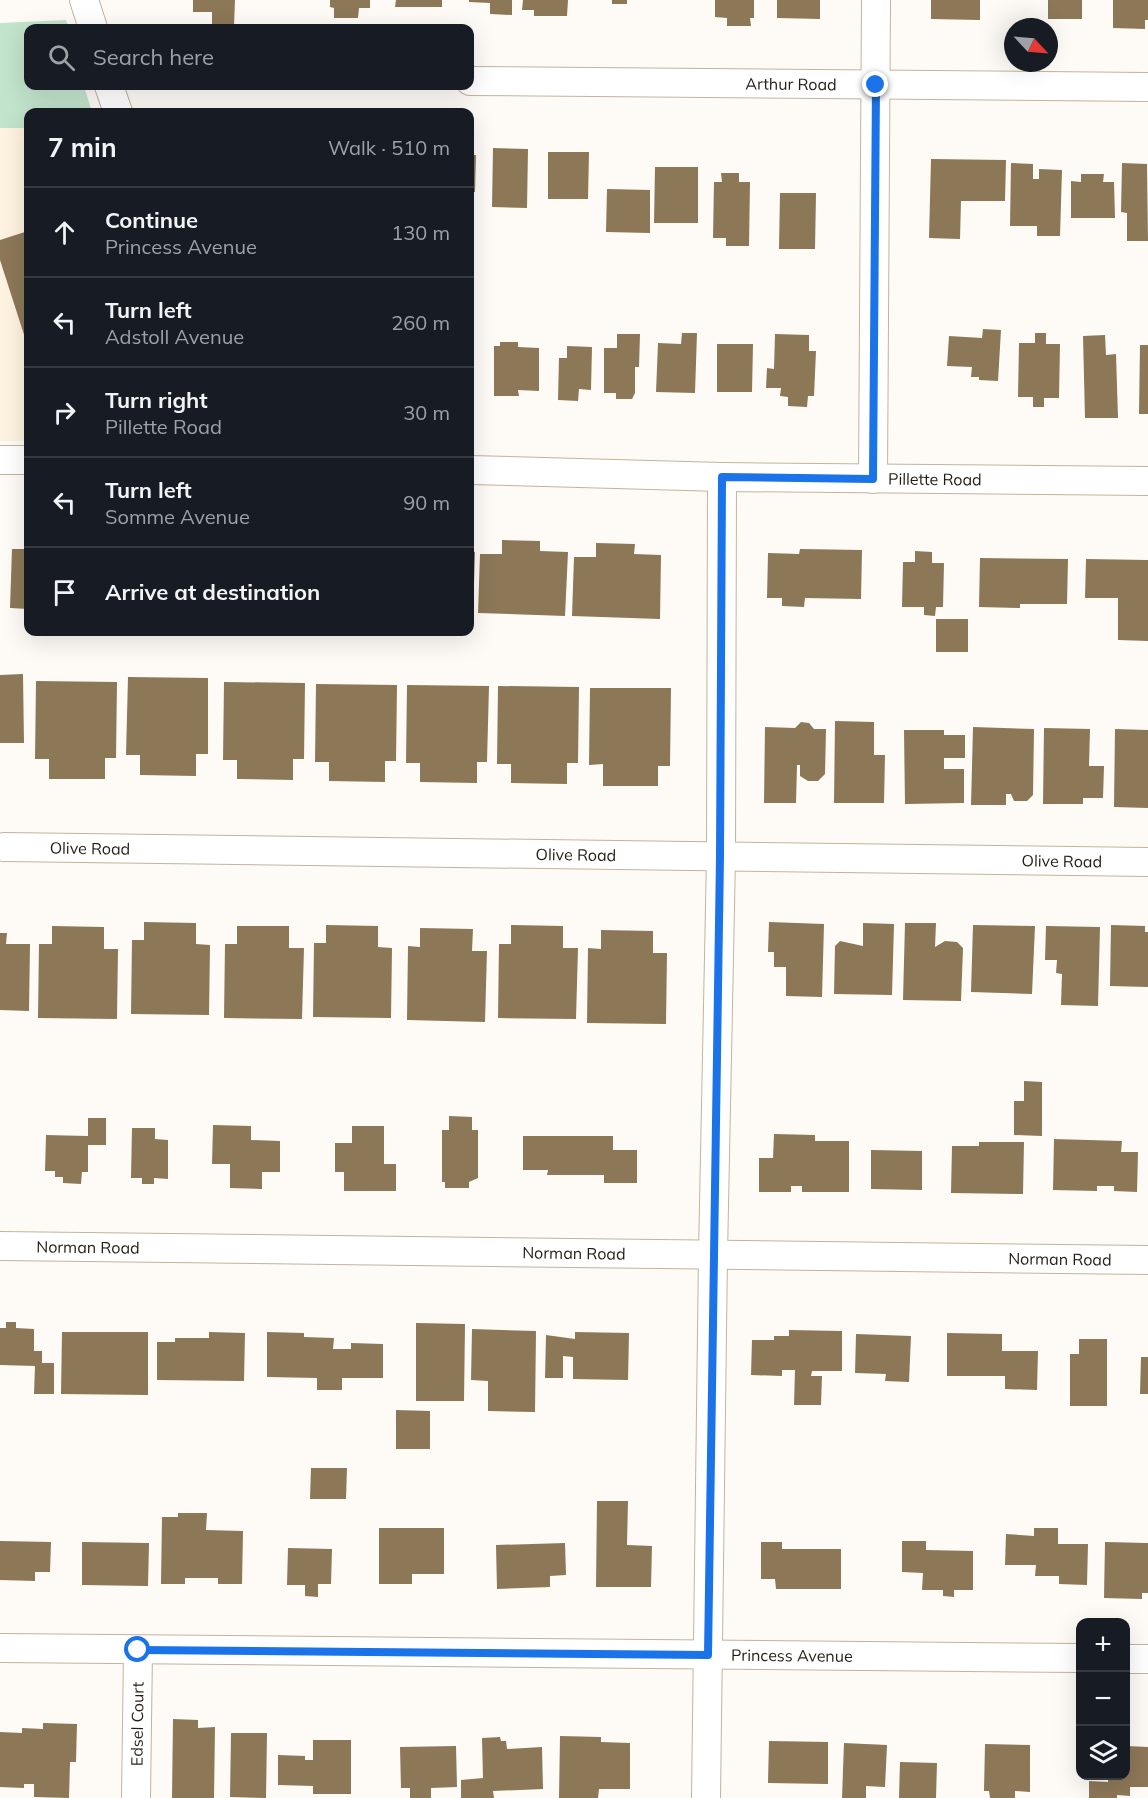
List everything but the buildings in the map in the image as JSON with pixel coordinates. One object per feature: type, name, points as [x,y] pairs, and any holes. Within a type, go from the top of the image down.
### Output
[{"type":"street","points":[[84,0],[92,24]]},
{"type":"street","points":[[873,479],[876,0]]},
{"type":"street","name":"Arthur Road","points":[[474,81],[1148,87]]},
{"type":"street","points":[[110,90],[117,108]]},
{"type":"street","points":[[0,460],[24,460]]},
{"type":"street","name":"Pillette Road","points":[[474,470],[722,477],[1148,481]]},
{"type":"street","points":[[706,1798],[720,856],[722,477]]},
{"type":"street","name":"Olive Road","points":[[4,848],[1148,862]]},
{"type":"street","name":"Norman Road","points":[[0,1246],[1148,1260]]},
{"type":"street","name":"Princess Avenue","points":[[0,1648],[1076,1658]]},
{"type":"street","name":"Edsel Court","points":[[135,1798],[138,1650]]},
{"type":"street","points":[[1130,1659],[1148,1659]]},
{"type":"shaded area","points":[[0,128],[24,128],[24,441],[0,441]]},
{"type":"green space","points":[[66,20],[68,24],[24,24],[24,90],[85,90],[91,108],[24,108],[24,128],[0,128],[0,23]]},
{"type":"route","points":[[138,1650],[708,1655],[720,856],[722,477],[873,479],[876,85]]}]
